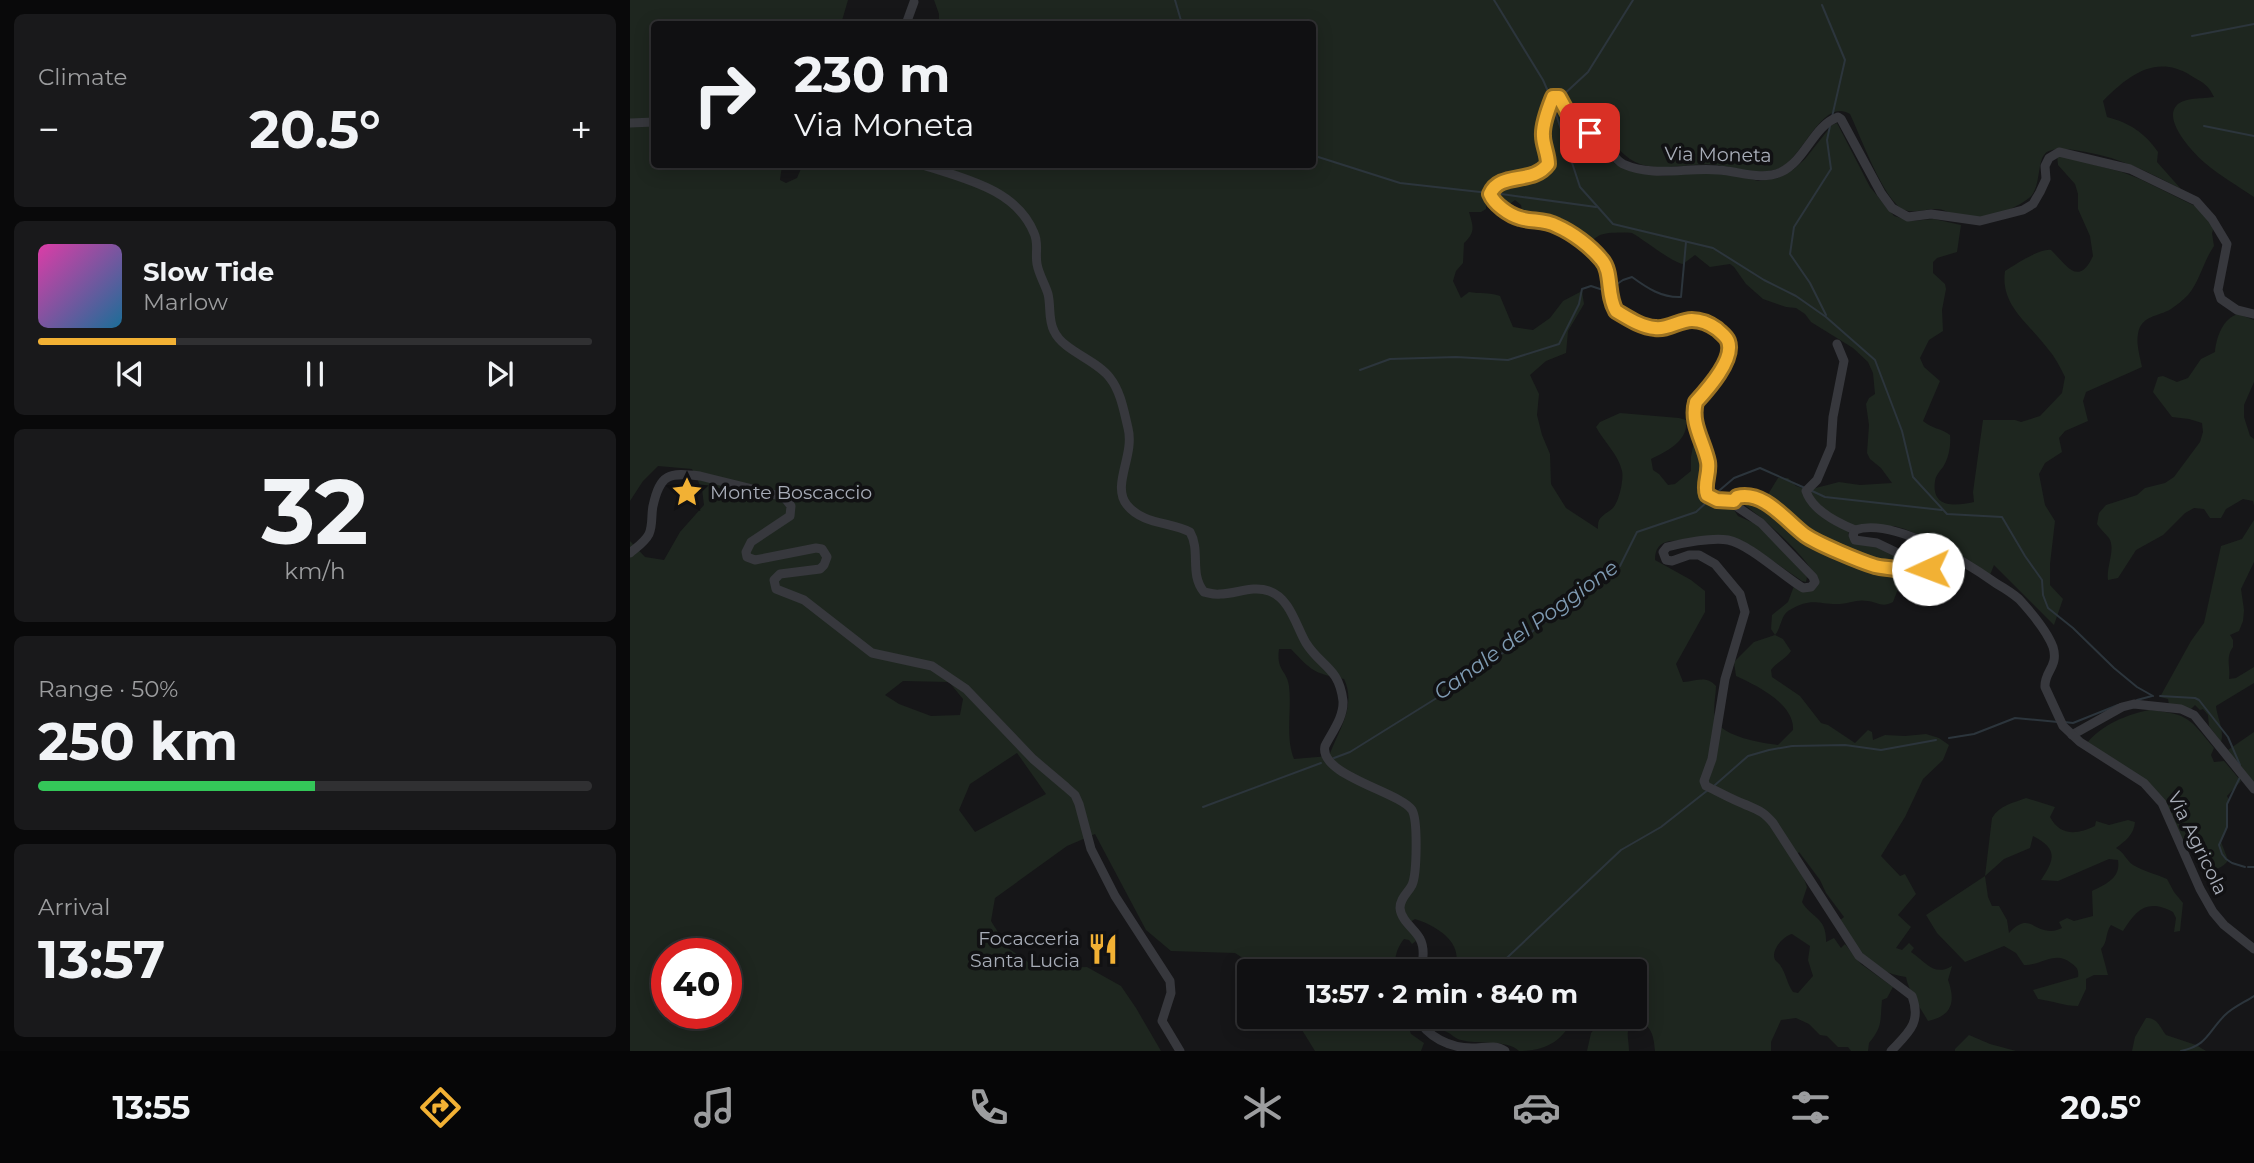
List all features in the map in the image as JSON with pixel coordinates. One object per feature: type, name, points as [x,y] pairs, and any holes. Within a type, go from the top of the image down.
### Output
[{"type":"street","points":[[907,21],[914,2]]},
{"type":"street","name":"Via Moneta","points":[[1734,501],[1710,498],[1705,491],[1709,465],[1695,417],[1696,402],[1723,367],[1728,341],[1710,324],[1695,320],[1681,321],[1662,328],[1639,324],[1616,311],[1608,289],[1606,265],[1586,244],[1559,226],[1544,220],[1521,219],[1492,194],[1501,181],[1522,179],[1537,173],[1548,164],[1542,137],[1551,103],[1559,97],[1576,128],[1598,137],[1623,164],[1668,173],[1711,169],[1770,176],[1789,168],[1801,158],[1818,133],[1838,117],[1881,193],[1892,208],[1908,217],[1930,214],[1980,221],[2023,210],[2033,204],[2040,192],[2046,179],[2045,166],[2049,158],[2059,152],[2130,169],[2196,201],[2205,210],[2227,244],[2218,290],[2221,299],[2236,310],[2254,314]]},
{"type":"street","points":[[630,123],[651,122]]},
{"type":"street","points":[[931,168],[997,191],[1016,205],[1030,224],[1037,242],[1037,260],[1049,297],[1053,331],[1066,345],[1104,371],[1117,390],[1130,437],[1129,453],[1120,485],[1127,505],[1145,518],[1190,532],[1195,546],[1196,579],[1204,592],[1219,595],[1256,589],[1276,595],[1296,618],[1306,642],[1338,679],[1342,712],[1325,747],[1326,759],[1359,781],[1407,805],[1415,818],[1413,883],[1400,906],[1401,914],[1422,941],[1421,959]]},
{"type":"street","points":[[1837,344],[1844,361],[1833,417],[1831,447],[1817,480],[1805,492],[1809,500],[1824,512],[1855,530],[1853,535],[1856,540],[1877,544],[1927,567],[1928,575],[1915,577],[1901,570],[1876,566],[1853,558],[1807,536],[1766,504],[1743,495],[1734,501],[1736,506],[1761,523],[1813,577],[1815,582],[1811,587],[1803,588],[1742,546],[1728,540],[1667,547],[1663,557],[1672,561],[1689,555],[1699,555],[1715,564],[1740,594],[1745,612],[1724,679],[1712,759],[1704,780],[1706,786],[1766,814],[1859,956],[1912,996],[1916,1018],[1913,1026],[1891,1051]]},
{"type":"street","points":[[630,553],[646,540],[651,531],[653,506],[662,481],[667,477],[686,474],[700,476],[784,497],[791,506],[790,516],[751,542],[746,552],[747,557],[755,561],[822,549],[827,557],[820,569],[780,574],[774,580],[776,589],[804,600],[872,653],[932,666],[966,689],[1008,735],[1074,795],[1084,818],[1091,849],[1122,909],[1170,981],[1171,993],[1163,1021],[1180,1051]]},
{"type":"street","name":"Via Agricola","points":[[1855,530],[1888,530],[1913,537],[1967,563],[2018,598],[2054,649],[2054,666],[2045,681],[2045,687],[2063,726],[2156,794],[2213,912],[2224,925],[2254,949]]},
{"type":"street","points":[[2072,735],[2122,707],[2134,704],[2181,709],[2194,715],[2254,789]]},
{"type":"street","points":[[1424,1029],[1443,1041],[1471,1048],[1499,1047],[1505,1051]]},
{"type":"shaded area","points":[[630,0],[848,0],[842,21],[651,21],[651,168],[782,168],[780,180],[786,183],[797,178],[801,168],[1316,168],[1316,21],[939,21],[934,0],[2254,0],[2254,197],[2205,163],[2193,152],[2176,127],[2173,111],[2177,105],[2189,99],[2214,97],[2210,89],[2177,69],[2154,67],[2132,76],[2103,101],[2107,117],[2123,122],[2148,139],[2158,152],[2157,162],[2181,189],[2111,158],[2077,150],[2058,149],[2049,151],[2042,159],[2036,187],[2029,198],[2007,211],[1971,218],[1938,209],[1906,211],[1897,205],[1883,186],[1850,114],[1840,111],[1830,114],[1788,162],[1772,171],[1756,172],[1709,164],[1657,167],[1634,161],[1601,133],[1578,122],[1570,100],[1564,93],[1554,93],[1541,128],[1540,168],[1499,179],[1487,189],[1486,209],[1469,212],[1472,232],[1464,243],[1463,263],[1456,271],[1453,281],[1461,298],[1469,292],[1500,296],[1513,327],[1533,330],[1550,318],[1563,301],[1582,291],[1584,304],[1568,331],[1566,353],[1546,361],[1530,375],[1539,394],[1537,415],[1550,454],[1551,484],[1566,508],[1598,529],[1600,519],[1617,501],[1622,485],[1622,471],[1596,427],[1600,422],[1620,413],[1686,420],[1681,439],[1651,459],[1653,470],[1668,485],[1675,484],[1691,471],[1694,441],[1702,454],[1703,493],[1729,502],[1738,516],[1758,525],[1807,577],[1806,582],[1802,581],[1750,545],[1734,538],[1670,541],[1660,545],[1657,550],[1655,560],[1705,591],[1705,612],[1676,664],[1683,682],[1705,680],[1716,686],[1714,712],[1720,726],[1734,735],[1778,745],[1793,730],[1788,712],[1781,704],[1763,690],[1736,676],[1734,662],[1754,642],[1775,635],[1783,639],[1791,651],[1771,670],[1772,677],[1800,696],[1821,723],[1855,743],[1868,730],[1872,732],[1873,740],[1885,735],[1926,734],[1949,745],[1943,760],[1923,779],[1905,817],[1881,856],[1900,876],[1905,874],[1916,894],[1898,915],[1911,927],[1896,948],[1902,950],[1909,943],[1914,948],[1911,952],[1930,967],[1940,970],[1952,966],[1948,980],[1952,1001],[1942,1016],[1928,1021],[1906,977],[1883,970],[1866,957],[1839,921],[1844,917],[1820,880],[1799,852],[1796,856],[1807,887],[1802,902],[1824,927],[1826,942],[1834,938],[1841,948],[1845,944],[1861,964],[1893,987],[1887,998],[1882,1000],[1880,1023],[1869,1043],[1868,1051],[1851,1051],[1848,1047],[1838,1047],[1827,1036],[1820,1035],[1809,1024],[1796,1018],[1781,1020],[1771,1042],[1771,1051],[1655,1051],[1653,1037],[1647,1026],[1647,959],[1456,959],[1453,945],[1448,938],[1433,926],[1415,919],[1410,922],[1416,941],[1412,944],[1404,939],[1395,959],[1244,959],[1235,953],[1171,951],[1146,930],[1095,834],[1067,846],[995,898],[991,921],[1008,948],[1038,969],[1087,967],[1121,986],[1161,1051],[630,1051],[630,541],[645,557],[664,560],[680,532],[704,505],[702,489],[692,469],[658,466],[643,481],[630,501]],"holes":[[[1279,649],[1291,649],[1314,670],[1344,679],[1347,709],[1329,756],[1294,759],[1291,751],[1289,686],[1278,656]],[[903,681],[949,682],[963,699],[960,715],[931,716],[899,704],[885,695]],[[1017,753],[1046,794],[975,832],[959,810],[970,784]],[[1792,934],[1810,946],[1808,960],[1813,976],[1798,993],[1793,992],[1782,968],[1775,960],[1774,952],[1778,945]]]},
{"type":"shaded area","points":[[1555,101],[1558,101],[1573,131],[1598,144],[1615,164],[1662,176],[1697,173],[1738,175],[1758,181],[1778,178],[1805,159],[1832,125],[1837,123],[1870,187],[1894,216],[1911,221],[1934,219],[1961,225],[1957,252],[1937,258],[1933,262],[1933,273],[1945,284],[1946,289],[1942,310],[1943,331],[1929,340],[1920,358],[1924,367],[1940,381],[1923,421],[1950,435],[1948,456],[1935,481],[1937,497],[1946,504],[1974,502],[1983,420],[2021,422],[2040,416],[2062,393],[2065,377],[2051,352],[2011,304],[2005,283],[2005,271],[2041,251],[2051,250],[2077,272],[2088,266],[2093,256],[2090,236],[2078,209],[2075,184],[2058,165],[2057,155],[2122,172],[2197,207],[2214,227],[2214,246],[2196,284],[2175,306],[2143,323],[2138,338],[2142,367],[2086,392],[2083,401],[2088,421],[2065,431],[2059,438],[2062,452],[2045,463],[2039,474],[2045,505],[2055,521],[2050,585],[2063,599],[2054,625],[1994,565],[1990,575],[1934,542],[1905,529],[1894,526],[1853,526],[1848,534],[1852,540],[1884,550],[1917,570],[1870,559],[1829,544],[1805,530],[1767,496],[1778,478],[1788,478],[1796,486],[1808,490],[1839,482],[1860,485],[1892,483],[1867,453],[1869,425],[1866,404],[1875,394],[1873,373],[1868,362],[1853,348],[1811,322],[1796,308],[1763,299],[1730,264],[1710,267],[1695,255],[1683,264],[1678,263],[1632,233],[1603,234],[1589,242],[1551,217],[1522,212],[1521,205],[1515,200],[1506,207],[1495,198],[1498,187],[1524,182],[1550,169],[1553,159],[1546,138]]},
{"type":"shaded area","points":[[2238,314],[2254,320],[2254,382],[2244,405],[2244,417],[2250,436],[2254,439],[2254,506],[2253,501],[2243,499],[2226,509],[2221,518],[2210,518],[2204,509],[2194,508],[2185,513],[2163,535],[2136,550],[2118,578],[2108,580],[2111,542],[2097,524],[2099,513],[2106,505],[2137,495],[2145,488],[2165,483],[2174,477],[2200,442],[2203,432],[2202,423],[2172,417],[2153,392],[2158,377],[2163,376],[2177,382],[2188,378],[2201,359],[2215,352],[2221,329],[2228,320]]},
{"type":"shaded area","points":[[1746,500],[1778,518],[1807,543],[1831,558],[1857,567],[1932,582],[1934,588],[1898,589],[1893,602],[1886,605],[1864,601],[1803,604],[1786,613],[1775,635],[1771,629],[1772,615],[1788,602],[1794,586],[1818,583],[1797,551],[1742,503]]},
{"type":"shaded area","points":[[2254,520],[2254,562],[2241,589],[2243,621],[2239,631],[2230,635],[2233,647],[2229,659],[2229,679],[2236,678],[2254,667],[2254,683],[2216,706],[2221,742],[2209,726],[2208,715],[2203,709],[2200,710],[2195,705],[2191,709],[2169,705],[2168,699],[2160,697],[2204,623],[2221,546],[2242,539]]},
{"type":"shaded area","points":[[2149,710],[2173,713],[2187,719],[2214,748],[2211,755],[2214,762],[2224,761],[2241,781],[2227,796],[2228,825],[2221,842],[2228,860],[2215,870],[2205,873],[2196,859],[2194,841],[2189,834],[2192,829],[2185,839],[2180,838],[2163,798],[2087,743],[2115,721]]},
{"type":"shaded area","points":[[2254,732],[2254,785],[2228,750]]},
{"type":"shaded area","points":[[2026,798],[2055,807],[2050,817],[2064,831],[2088,829],[2095,826],[2096,821],[2109,825],[2128,820],[2135,822],[2131,834],[2116,848],[2133,865],[2167,879],[2183,903],[2180,931],[2174,932],[2176,918],[2173,912],[2156,906],[2143,908],[2123,931],[2111,925],[2101,949],[2108,975],[2094,975],[2086,979],[2086,989],[2078,1006],[2038,999],[2033,990],[2078,977],[2076,967],[2065,959],[2054,958],[2024,965],[2016,953],[2004,946],[1965,962],[1937,933],[1926,915],[1985,876],[1992,818],[2003,807]],"holes":[[[2033,836],[2047,845],[2052,855],[2041,880],[2058,881],[2109,859],[2118,860],[2118,866],[2111,880],[2092,891],[2093,916],[2074,921],[2067,918],[2059,922],[2062,928],[2054,931],[2026,923],[2009,933],[2007,920],[1999,906],[1992,906],[1988,897],[1985,876],[2004,859],[2030,848]]]},
{"type":"shaded area","points":[[2146,1018],[2156,1021],[2166,1035],[2206,1051],[2132,1051],[2135,1037]]},
{"type":"shaded area","points":[[1301,1029],[1409,1029],[1411,1034],[1424,1043],[1421,1051],[1315,1051]]},
{"type":"shaded area","points":[[1438,1029],[1567,1029],[1552,1043],[1529,1051],[1519,1051],[1507,1045],[1459,1039]]},
{"type":"shaded area","points":[[1595,1029],[1629,1029],[1629,1051],[1587,1051]]},
{"type":"shaded area","points":[[1969,1035],[1990,1044],[2016,1051],[1955,1051]]},
{"type":"waterway","points":[[1175,0],[1181,21]]},
{"type":"waterway","points":[[1494,0],[1550,96]]},
{"type":"waterway","points":[[1561,97],[1588,72],[1633,0]]},
{"type":"waterway","points":[[1822,5],[1845,60],[1832,117]]},
{"type":"waterway","points":[[2192,36],[2254,24]]},
{"type":"waterway","points":[[1554,108],[1580,187],[1613,224],[1713,248],[1764,280],[1796,296],[1826,317],[1875,360],[1902,431],[1913,477],[1947,514],[2002,517],[2042,580],[2043,595],[2048,608],[2114,668],[2153,696]]},
{"type":"waterway","points":[[1826,315],[1810,283],[1790,254],[1794,227],[1831,169],[1827,140],[1830,126]]},
{"type":"waterway","points":[[2204,126],[2254,136]]},
{"type":"waterway","points":[[1316,156],[1400,183],[1489,193]]},
{"type":"waterway","points":[[1494,193],[1596,207]]},
{"type":"waterway","points":[[1614,286],[1632,277],[1661,294],[1681,297],[1686,242]]},
{"type":"waterway","points":[[1360,370],[1390,359],[1456,357],[1508,360],[1559,344],[1579,304],[1582,289],[1591,286],[1606,291]]},
{"type":"waterway","name":"Canale del Poggione","points":[[1714,495],[1734,478],[1760,468],[1805,488]]},
{"type":"waterway","name":"Canale del Poggione","points":[[1810,490],[1825,497],[1942,510]]},
{"type":"waterway","name":"Canale del Poggione","points":[[1334,758],[1350,752],[1464,681],[1599,583],[1620,566],[1637,532],[1696,512],[1708,501]]},
{"type":"waterway","points":[[2137,700],[2152,696]]},
{"type":"waterway","points":[[2160,696],[2199,700],[2228,737],[2240,765]]},
{"type":"waterway","points":[[2064,722],[2073,723],[2118,705]]},
{"type":"waterway","points":[[1949,738],[1974,734],[2015,718],[2058,722]]},
{"type":"waterway","points":[[1715,785],[1748,756],[1769,750],[1792,746],[1845,745],[1881,750],[1936,740]]},
{"type":"waterway","name":"Canale del Poggione","points":[[1203,807],[1321,763]]},
{"type":"waterway","points":[[2240,777],[2227,804],[2227,827],[2219,845],[2226,859],[2245,867]]},
{"type":"waterway","points":[[1506,959],[1621,850],[1661,827],[1708,790]]},
{"type":"waterway","points":[[2248,867],[2254,867]]},
{"type":"waterway","points":[[2181,1051],[2202,1042],[2228,1012],[2254,996]]},
{"type":"place","name":"Monte Boscaccio","points":[[687,492]]},
{"type":"place","name":"Focacceria Santa Lucia","points":[[1103,949]]},
{"type":"route","points":[[1590,133],[1576,128],[1559,97],[1553,97],[1542,137],[1548,156],[1545,169],[1522,179],[1501,181],[1490,194],[1492,200],[1513,215],[1521,219],[1544,220],[1559,226],[1600,257],[1606,265],[1608,289],[1616,311],[1639,324],[1654,328],[1695,320],[1710,324],[1725,336],[1729,346],[1723,367],[1694,408],[1709,465],[1705,486],[1707,495],[1717,500],[1734,501],[1743,495],[1749,496],[1787,518],[1807,536],[1876,566],[1901,570],[1922,578],[1928,575],[1928,569]]}]
